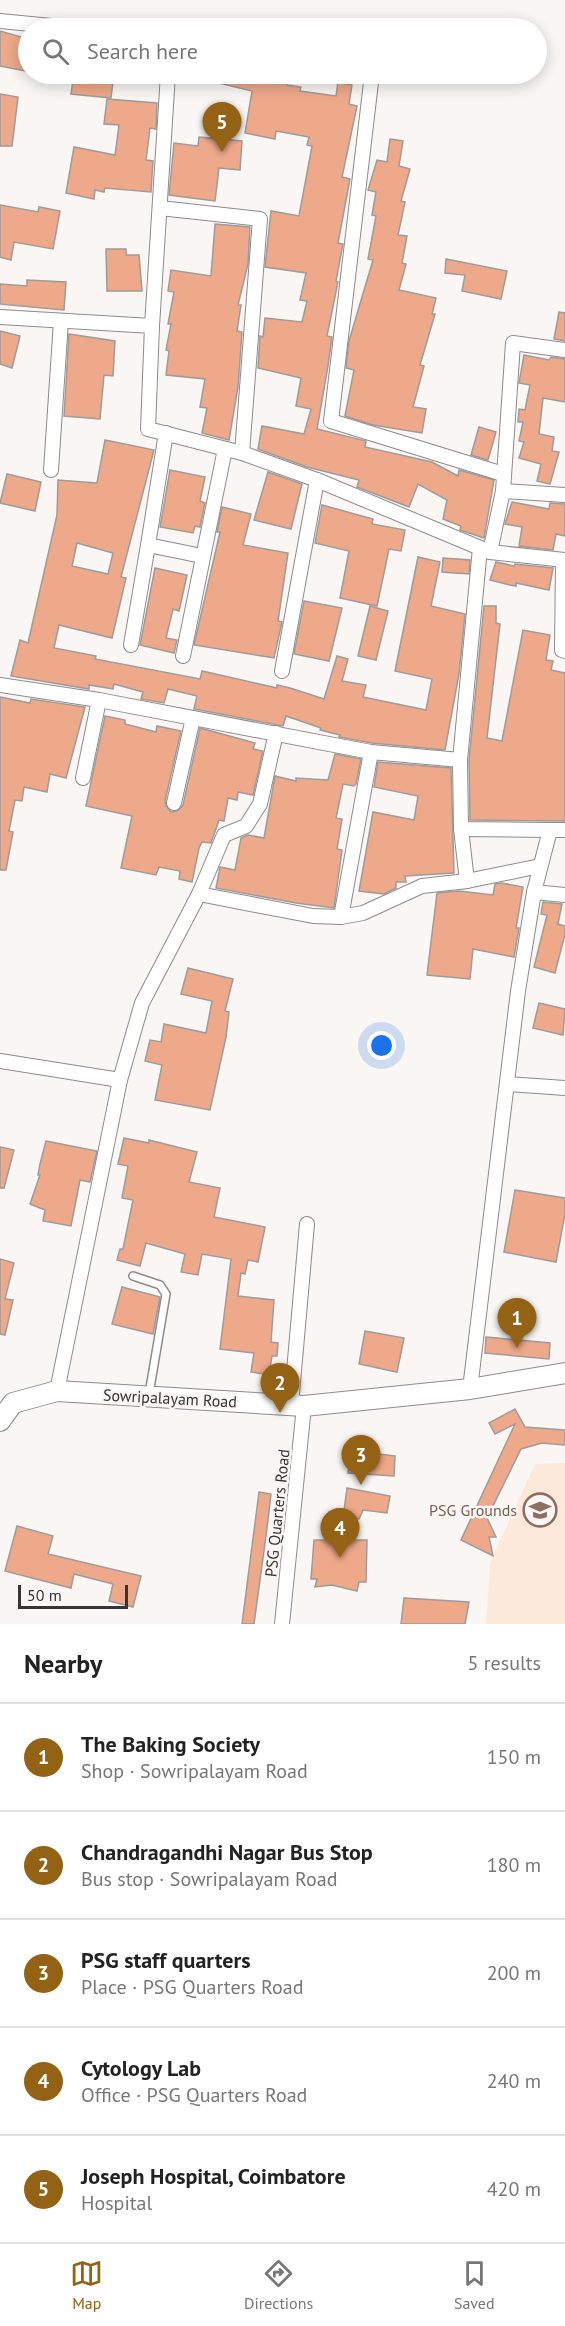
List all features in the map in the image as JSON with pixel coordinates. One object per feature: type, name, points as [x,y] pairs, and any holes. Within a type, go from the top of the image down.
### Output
[{"type":"street","points":[[0,21],[18,23]]},
{"type":"street","points":[[167,84],[148,429],[243,453],[317,480],[485,550],[564,561],[562,650],[565,651]]},
{"type":"street","points":[[371,84],[331,421],[503,482],[565,495]]},
{"type":"street","points":[[160,208],[260,219],[243,453]]},
{"type":"street","points":[[0,317],[152,326]]},
{"type":"street","points":[[51,470],[61,321]]},
{"type":"street","points":[[467,881],[461,829],[460,759],[485,550],[503,482],[513,343],[565,350]]},
{"type":"street","points":[[131,645],[166,433]]},
{"type":"street","points":[[183,656],[225,449]]},
{"type":"street","points":[[282,672],[317,480]]},
{"type":"street","points":[[148,545],[202,556]]},
{"type":"street","points":[[2,690],[99,700],[371,752],[460,759]]},
{"type":"street","points":[[82,778],[99,700]]},
{"type":"street","points":[[174,803],[193,718]]},
{"type":"street","points":[[57,1391],[120,1080],[142,1003],[200,894],[224,835],[246,826],[260,804],[276,733]]},
{"type":"street","points":[[341,917],[371,752]]},
{"type":"street","points":[[461,829],[565,830]]},
{"type":"street","points":[[470,1389],[507,1084],[534,892],[550,830]]},
{"type":"street","points":[[200,894],[314,916],[341,917],[363,913],[423,886],[467,881],[540,866]]},
{"type":"street","points":[[534,892],[565,895]]},
{"type":"street","points":[[0,1061],[120,1080]]},
{"type":"street","points":[[507,1084],[565,1088]]},
{"type":"street","name":"PSG Quarters Road","points":[[282,1624],[298,1405],[307,1224]]},
{"type":"street","name":"Sowripalayam Road","points":[[0,1421],[6,1401],[57,1391],[298,1405],[470,1389],[565,1373]]},
{"type":"lane","points":[[133,1276],[160,1285],[166,1294],[149,1396]]},
{"type":"shaded area","name":"PSG Grounds","points":[[565,1463],[565,1624],[486,1624],[490,1563],[535,1464]]},
{"type":"building","points":[[0,31],[18,36],[18,69],[0,66]]},
{"type":"building","points":[[72,84],[113,84],[111,98],[71,94]]},
{"type":"building","points":[[223,84],[287,84],[301,87],[300,91],[336,96],[338,84],[347,84],[352,85],[349,104],[357,106],[342,177],[350,179],[338,243],[343,244],[327,336],[332,337],[317,429],[366,441],[365,447],[432,462],[458,476],[459,470],[494,480],[484,538],[460,530],[461,526],[443,519],[447,500],[418,484],[409,507],[357,487],[359,480],[307,467],[258,449],[262,426],[304,434],[311,409],[296,406],[301,378],[258,368],[260,336],[263,337],[265,318],[302,322],[307,301],[300,300],[306,273],[265,267],[271,211],[299,216],[312,146],[307,145],[309,137],[276,131],[275,139],[245,133],[252,91]]},
{"type":"building","points":[[0,94],[18,97],[12,146],[0,146]]},
{"type":"building","points":[[107,99],[157,103],[156,129],[150,128],[146,160],[153,161],[151,192],[105,188],[104,192],[95,190],[94,199],[66,193],[74,147],[115,155],[119,125],[104,124]]},
{"type":"building","points":[[199,137],[242,141],[240,170],[219,168],[215,201],[169,195],[174,143],[198,146]]},
{"type":"building","points":[[390,139],[403,141],[399,166],[410,169],[401,201],[405,202],[398,235],[407,236],[402,263],[406,264],[399,290],[436,298],[432,314],[435,314],[420,365],[424,366],[413,407],[426,409],[422,433],[373,425],[345,416],[354,370],[346,368],[349,341],[373,260],[368,259],[376,216],[372,215],[376,192],[368,190],[377,160],[387,162]]},
{"type":"building","points":[[0,205],[38,212],[39,207],[60,211],[53,249],[14,242],[11,260],[0,257]]},
{"type":"building","points":[[215,224],[250,227],[248,264],[238,305],[241,305],[237,331],[242,332],[238,387],[229,440],[202,433],[207,408],[200,407],[205,379],[166,375],[169,351],[166,350],[171,324],[168,324],[174,292],[168,291],[171,270],[211,276]]},
{"type":"building","points":[[106,249],[126,249],[126,255],[139,255],[142,291],[107,291]]},
{"type":"building","points":[[446,259],[507,271],[501,299],[462,291],[465,275],[445,273]]},
{"type":"building","points":[[27,280],[66,282],[64,310],[0,304],[0,284],[27,286]]},
{"type":"building","points":[[559,312],[565,313],[565,341],[554,339]]},
{"type":"building","points":[[0,331],[20,336],[12,368],[0,364]]},
{"type":"building","points":[[69,334],[115,341],[113,376],[104,375],[100,419],[64,416]]},
{"type":"building","points":[[524,355],[549,360],[551,357],[565,359],[565,402],[543,398],[539,434],[554,437],[552,451],[559,452],[550,484],[537,481],[541,464],[519,458],[524,442],[519,441],[523,422],[518,422],[519,409],[525,410],[530,385],[519,383]]},
{"type":"building","points":[[479,427],[496,432],[488,460],[471,455]]},
{"type":"building","points":[[105,440],[154,450],[121,577],[126,578],[112,638],[59,625],[54,648],[96,656],[95,659],[200,679],[202,671],[277,688],[277,685],[324,699],[337,656],[348,659],[342,681],[366,685],[363,697],[426,710],[432,679],[395,671],[418,557],[440,562],[431,606],[465,614],[459,674],[445,750],[372,743],[339,737],[340,735],[320,730],[321,728],[286,716],[283,726],[194,709],[197,696],[168,689],[164,703],[141,699],[143,692],[114,684],[113,689],[89,685],[89,689],[11,676],[20,640],[28,643],[57,515],[58,480],[97,483]],"holes":[[[77,543],[113,553],[108,574],[72,566]]]},
{"type":"building","points":[[170,470],[205,477],[200,501],[205,503],[200,527],[195,526],[193,533],[160,527]]},
{"type":"building","points":[[268,472],[302,484],[291,529],[254,520]]},
{"type":"building","points":[[7,474],[41,482],[35,511],[0,503]]},
{"type":"building","points":[[512,502],[549,509],[550,503],[565,504],[565,536],[556,534],[553,550],[519,546],[522,527],[505,524]]},
{"type":"building","points":[[322,505],[373,519],[372,524],[405,530],[401,551],[389,549],[377,606],[340,598],[349,551],[315,543]]},
{"type":"building","points":[[222,507],[251,514],[243,545],[288,553],[278,621],[282,622],[274,658],[194,645],[220,532],[217,532]]},
{"type":"building","points":[[443,558],[470,560],[469,574],[442,572]]},
{"type":"building","points":[[496,562],[514,566],[515,564],[553,568],[549,590],[490,580]]},
{"type":"building","points":[[155,568],[187,575],[179,611],[173,609],[166,638],[177,640],[174,653],[140,645]]},
{"type":"building","points":[[304,601],[342,608],[329,661],[294,654]]},
{"type":"building","points":[[370,606],[388,611],[376,660],[358,656]]},
{"type":"building","points":[[484,606],[496,606],[496,623],[500,624],[487,738],[502,741],[523,630],[550,635],[546,660],[553,661],[551,670],[565,673],[565,821],[470,820],[469,760]]},
{"type":"building","points":[[0,697],[30,703],[31,699],[85,707],[66,778],[50,774],[47,792],[24,787],[22,801],[15,800],[9,831],[13,832],[6,870],[0,870]]},
{"type":"building","points":[[105,716],[125,720],[125,724],[156,732],[157,726],[181,731],[165,801],[171,812],[177,811],[183,805],[200,728],[255,743],[253,749],[263,751],[253,795],[238,792],[237,800],[228,798],[224,821],[219,820],[211,843],[202,842],[199,848],[192,882],[179,879],[180,871],[159,867],[156,875],[121,868],[132,816],[86,806]]},
{"type":"building","points":[[335,754],[361,759],[356,784],[354,786],[343,784],[336,818],[342,819],[337,849],[342,850],[334,908],[216,888],[220,867],[235,870],[241,838],[248,835],[264,838],[275,776],[296,781],[296,778],[328,780]]},
{"type":"building","points":[[378,762],[451,768],[454,873],[405,876],[406,882],[396,882],[396,888],[384,894],[359,891],[373,812],[414,820],[418,796],[374,787]]},
{"type":"building","points":[[495,884],[523,887],[514,957],[473,949],[470,979],[427,975],[437,893],[459,891],[493,895]]},
{"type":"building","points":[[543,902],[562,904],[558,924],[565,926],[565,934],[555,973],[534,967],[547,915],[541,914]]},
{"type":"building","points":[[188,968],[233,979],[225,1011],[229,1012],[226,1037],[210,1110],[155,1100],[162,1065],[145,1061],[150,1040],[161,1042],[164,1024],[206,1033],[212,1001],[181,994]]},
{"type":"building","points":[[539,1003],[565,1009],[563,1035],[533,1028]]},
{"type":"building","points":[[124,1138],[149,1143],[149,1140],[197,1152],[189,1182],[220,1188],[214,1217],[265,1227],[258,1262],[248,1260],[245,1274],[241,1273],[238,1296],[274,1300],[271,1342],[278,1343],[277,1356],[272,1356],[269,1375],[251,1372],[254,1353],[220,1349],[231,1259],[202,1254],[198,1275],[181,1272],[185,1254],[146,1243],[140,1266],[117,1260],[120,1249],[123,1249],[133,1200],[122,1198],[128,1166],[118,1164]]},
{"type":"building","points":[[46,1141],[97,1151],[90,1182],[80,1180],[71,1226],[43,1221],[45,1210],[30,1204],[40,1175],[38,1175]]},
{"type":"building","points":[[0,1147],[14,1150],[4,1188],[0,1188]]},
{"type":"building","points":[[515,1190],[565,1198],[565,1214],[556,1262],[504,1252]]},
{"type":"building","points":[[0,1259],[14,1263],[5,1299],[13,1300],[5,1335],[0,1334]]},
{"type":"building","points":[[122,1287],[160,1297],[153,1334],[112,1324]]},
{"type":"building","points":[[365,1331],[404,1338],[397,1372],[359,1364]]},
{"type":"building","points":[[486,1337],[550,1343],[549,1359],[485,1353]]},
{"type":"building","points":[[515,1409],[525,1427],[565,1430],[565,1445],[542,1443],[521,1449],[487,1518],[496,1537],[489,1537],[493,1556],[461,1540],[515,1424],[495,1434],[489,1423]]},
{"type":"building","points":[[351,1451],[395,1456],[394,1476],[348,1473]]},
{"type":"building","points":[[347,1488],[390,1496],[387,1513],[363,1510],[359,1519],[343,1518]]},
{"type":"building","points":[[259,1492],[271,1494],[266,1536],[254,1624],[242,1624]]},
{"type":"building","points":[[17,1526],[53,1536],[48,1554],[141,1576],[133,1607],[109,1601],[113,1584],[74,1574],[71,1588],[5,1571]]},
{"type":"building","points":[[314,1540],[367,1540],[366,1582],[359,1582],[357,1591],[332,1585],[315,1587],[317,1579],[311,1579]]},
{"type":"building","points":[[404,1598],[469,1602],[465,1624],[401,1624]]},
{"type":"place","name":"Joseph Hospital, Coimbatore","points":[[222,152]]},
{"type":"place","name":"The Baking Society","points":[[517,1348]]},
{"type":"place","name":"Chandragandhi Nagar Bus Stop","points":[[280,1413]]},
{"type":"place","name":"PSG staff quarters","points":[[361,1485]]},
{"type":"place","name":"PSG Grounds","points":[[540,1510]]},
{"type":"place","name":"Cytology Lab","points":[[340,1558]]}]
